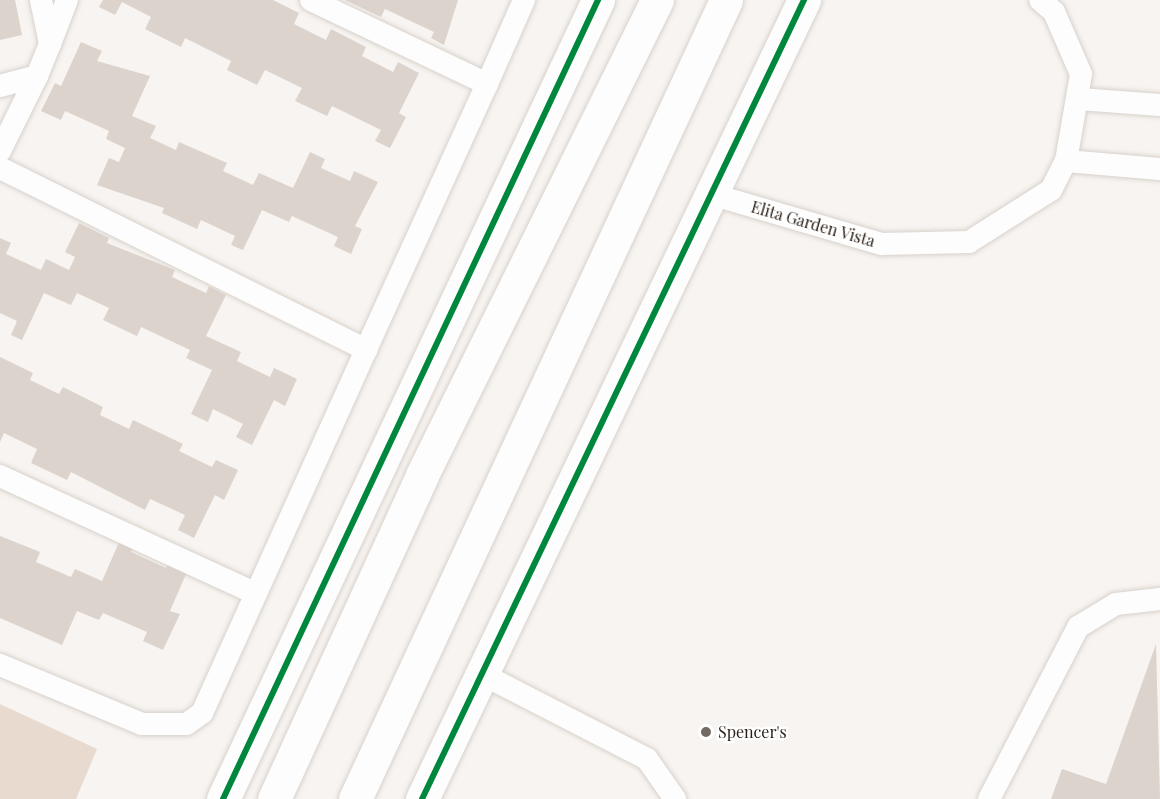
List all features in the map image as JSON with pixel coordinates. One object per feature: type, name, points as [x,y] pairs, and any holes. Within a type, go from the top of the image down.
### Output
[{"type":"street","points":[[223,799],[598,0]]},
{"type":"street","points":[[274,799],[422,476],[657,0]]},
{"type":"street","points":[[355,799],[726,0]]},
{"type":"street","points":[[422,799],[480,673],[550,540],[804,0]]},
{"type":"lane","points":[[41,0],[50,44]]},
{"type":"lane","points":[[0,151],[37,76],[67,0]]},
{"type":"lane","points":[[311,0],[487,84]]},
{"type":"lane","points":[[0,665],[142,724],[186,724],[202,712],[524,0]]},
{"type":"lane","name":"Elita Garden Vista","points":[[714,195],[882,244],[969,242],[1051,190],[1066,161],[1079,99],[1081,74],[1054,12],[1040,0]]},
{"type":"lane","points":[[0,86],[37,76]]},
{"type":"lane","points":[[1079,99],[1160,105]]},
{"type":"lane","points":[[1066,161],[1160,169]]},
{"type":"lane","points":[[0,168],[366,351]]},
{"type":"lane","points":[[0,476],[254,593]]},
{"type":"lane","points":[[989,799],[1078,627],[1116,604],[1160,599]]},
{"type":"lane","points":[[480,673],[647,759],[668,795]]},
{"type":"shaded area","points":[[0,704],[97,749],[76,799],[0,799]]},
{"type":"building","points":[[0,0],[15,0],[22,35],[0,40]]},
{"type":"building","points":[[103,0],[273,0],[299,13],[294,24],[326,40],[331,29],[366,47],[362,56],[393,72],[398,62],[419,73],[399,113],[406,117],[390,148],[375,141],[381,130],[332,106],[327,116],[295,101],[302,88],[265,70],[257,85],[227,70],[231,61],[185,38],[181,47],[145,29],[151,17],[122,2],[115,15],[99,7]]},
{"type":"building","points":[[345,0],[458,0],[444,45],[431,38],[434,32],[385,9],[381,17]]},
{"type":"building","points":[[81,42],[102,51],[97,61],[150,76],[132,116],[156,126],[150,138],[176,150],[179,142],[227,163],[223,171],[253,185],[259,173],[293,188],[310,152],[325,159],[321,168],[350,181],[354,171],[378,182],[355,226],[362,229],[351,254],[334,246],[338,237],[292,216],[289,222],[262,210],[243,250],[231,245],[235,236],[201,220],[197,229],[162,213],[164,208],[97,185],[109,158],[119,162],[125,148],[106,139],[109,131],[65,111],[61,120],[41,111],[55,83],[61,86]]},
{"type":"building","points":[[79,223],[109,238],[107,243],[175,270],[172,277],[206,293],[209,286],[226,295],[206,336],[241,352],[237,361],[270,377],[274,368],[297,379],[285,406],[274,400],[252,445],[236,437],[243,424],[213,409],[208,422],[191,414],[212,370],[186,358],[190,350],[141,327],[137,336],[103,320],[109,308],[77,293],[71,305],[44,293],[22,340],[11,335],[17,321],[0,313],[0,238],[11,243],[6,254],[41,270],[46,259],[69,270],[75,257],[65,252]]},
{"type":"building","points":[[0,357],[33,373],[30,380],[59,394],[63,387],[103,407],[100,415],[129,429],[133,420],[183,444],[179,451],[212,467],[216,460],[238,470],[224,500],[215,495],[194,538],[178,530],[185,515],[150,499],[145,510],[71,472],[67,480],[31,463],[37,449],[4,433],[0,442]]},
{"type":"building","points":[[0,536],[40,552],[36,562],[71,577],[75,569],[102,581],[121,538],[134,545],[131,552],[166,568],[171,556],[190,565],[170,611],[180,614],[163,650],[143,641],[147,632],[103,613],[99,620],[77,611],[62,645],[0,618]]},
{"type":"building","points":[[1156,644],[1160,799],[1051,799],[1062,769],[1106,784]]},
{"type":"cycle path","points":[[223,799],[598,0]]},
{"type":"cycle path","points":[[422,799],[804,0]]},
{"type":"place","name":"Spencer's","points":[[706,732]]}]
